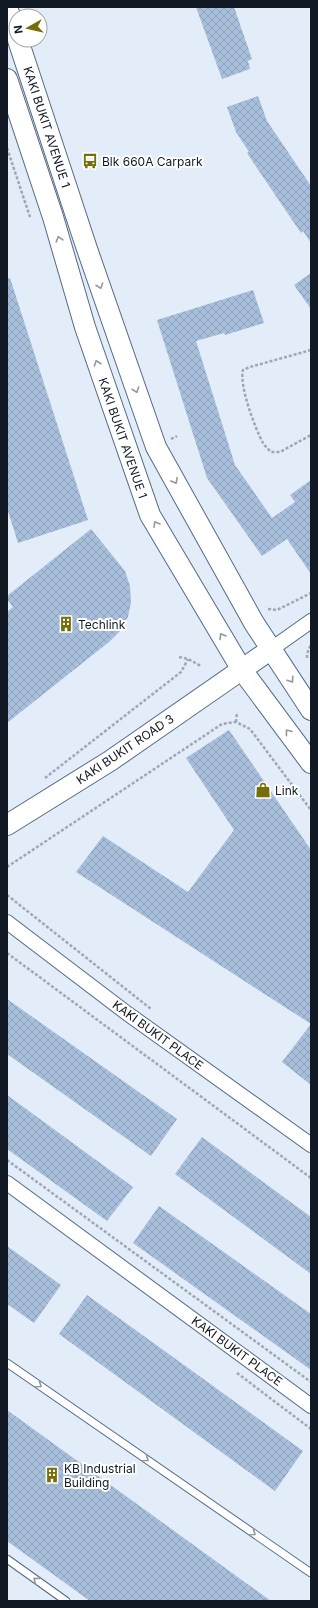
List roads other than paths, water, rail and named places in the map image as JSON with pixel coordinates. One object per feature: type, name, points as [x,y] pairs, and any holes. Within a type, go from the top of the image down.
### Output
[{"type":"main road","name":"KAKI BUKIT AVENUE 1","points":[[21,48],[87,249],[156,447],[250,617],[270,650],[311,710]]},
{"type":"main road","name":"KAKI BUKIT AVENUE 1","points":[[7,79],[52,217],[85,327],[150,515],[242,670],[311,763]]},
{"type":"main road","name":"KAKI BUKIT ROAD 3","points":[[7,825],[110,761],[270,650]]},
{"type":"street","points":[[270,650],[311,621]]},
{"type":"street","name":"KAKI BUKIT PLACE","points":[[7,922],[128,1014],[311,1145]]},
{"type":"street","name":"KAKI BUKIT PLACE","points":[[7,1183],[311,1406]]},
{"type":"lane","points":[[7,1363],[311,1573]]},
{"type":"lane","points":[[7,1559],[66,1601]]},
{"type":"place","name":"Blk 660A Carpark","points":[[90,161]]},
{"type":"place","name":"Techlink","points":[[66,624]]},
{"type":"place","name":"Link","points":[[263,790]]},
{"type":"place","name":"KB Industrial Building","points":[[52,1475]]}]
